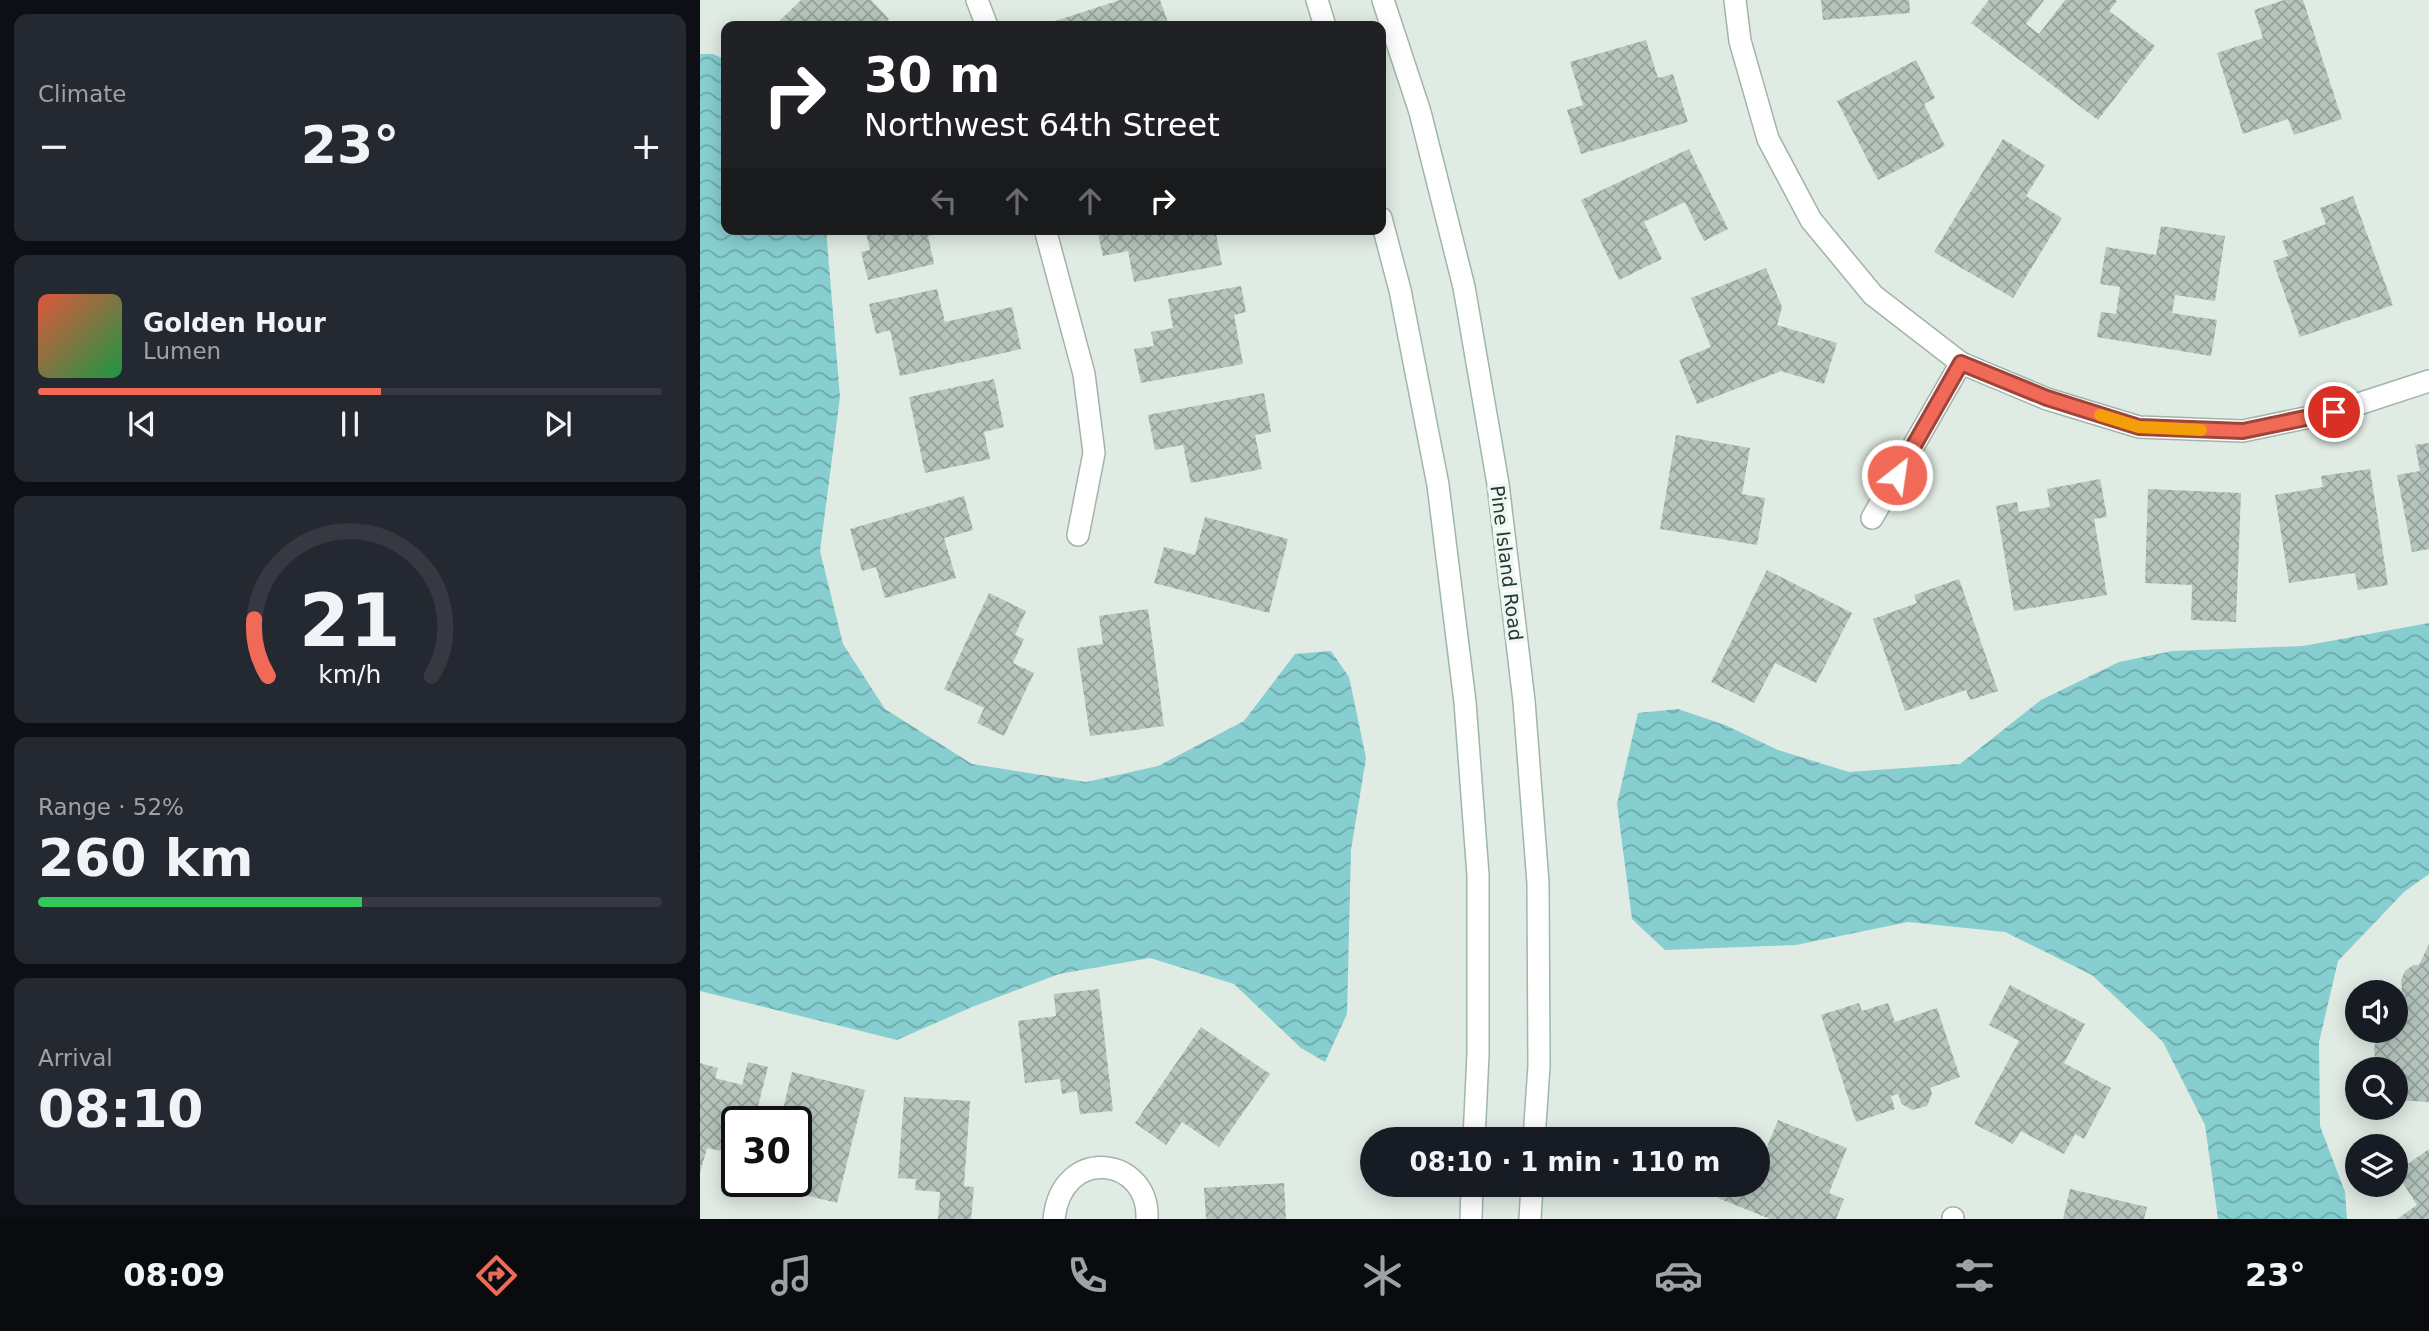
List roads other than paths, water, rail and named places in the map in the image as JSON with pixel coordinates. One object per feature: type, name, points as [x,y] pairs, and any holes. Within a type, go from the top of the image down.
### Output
[{"type":"main road","points":[[977,0],[985,21]]},
{"type":"main road","points":[[1317,0],[1323,21]]},
{"type":"main road","name":"Pine Island Road","points":[[1383,0],[1420,112],[1464,287],[1498,484],[1524,701],[1538,883],[1539,1066],[1535,1127]]},
{"type":"main road","points":[[1735,0],[1740,41],[1768,139],[1811,220],[1872,295],[1961,363],[2047,398],[2139,427],[2243,431],[2334,412],[2429,381]]},
{"type":"main road","points":[[1047,235],[1084,374],[1094,453],[1078,535]]},
{"type":"main road","points":[[1385,235],[1400,290],[1438,485],[1465,702],[1478,875],[1478,1054],[1475,1127]]},
{"type":"main road","points":[[1872,518],[1961,363]]},
{"type":"main road","points":[[1054,1219],[1060,1192],[1068,1181],[1079,1172],[1107,1168],[1121,1171],[1134,1180],[1143,1194],[1147,1219]]},
{"type":"main road","points":[[1471,1219],[1472,1197]]},
{"type":"main road","points":[[1530,1219],[1531,1197]]},
{"type":"water","points":[[700,54],[713,54],[721,58],[721,235],[826,235],[840,397],[820,551],[843,644],[885,709],[972,764],[1086,782],[1158,766],[1244,721],[1295,654],[1331,651],[1349,677],[1366,758],[1351,850],[1347,1014],[1325,1062],[1301,1048],[1234,984],[1150,958],[1059,974],[972,1007],[897,1040],[700,991]]},
{"type":"water","points":[[2429,623],[2429,874],[2404,892],[2338,961],[2319,1042],[2320,1126],[2345,1192],[2347,1219],[2218,1219],[2205,1125],[2163,1042],[2092,975],[2005,932],[1908,922],[1796,945],[1665,950],[1632,919],[1617,804],[1638,713],[1678,709],[1725,725],[1778,750],[1849,772],[1960,764],[2041,700],[2119,662],[2172,651],[2303,646]]}]
